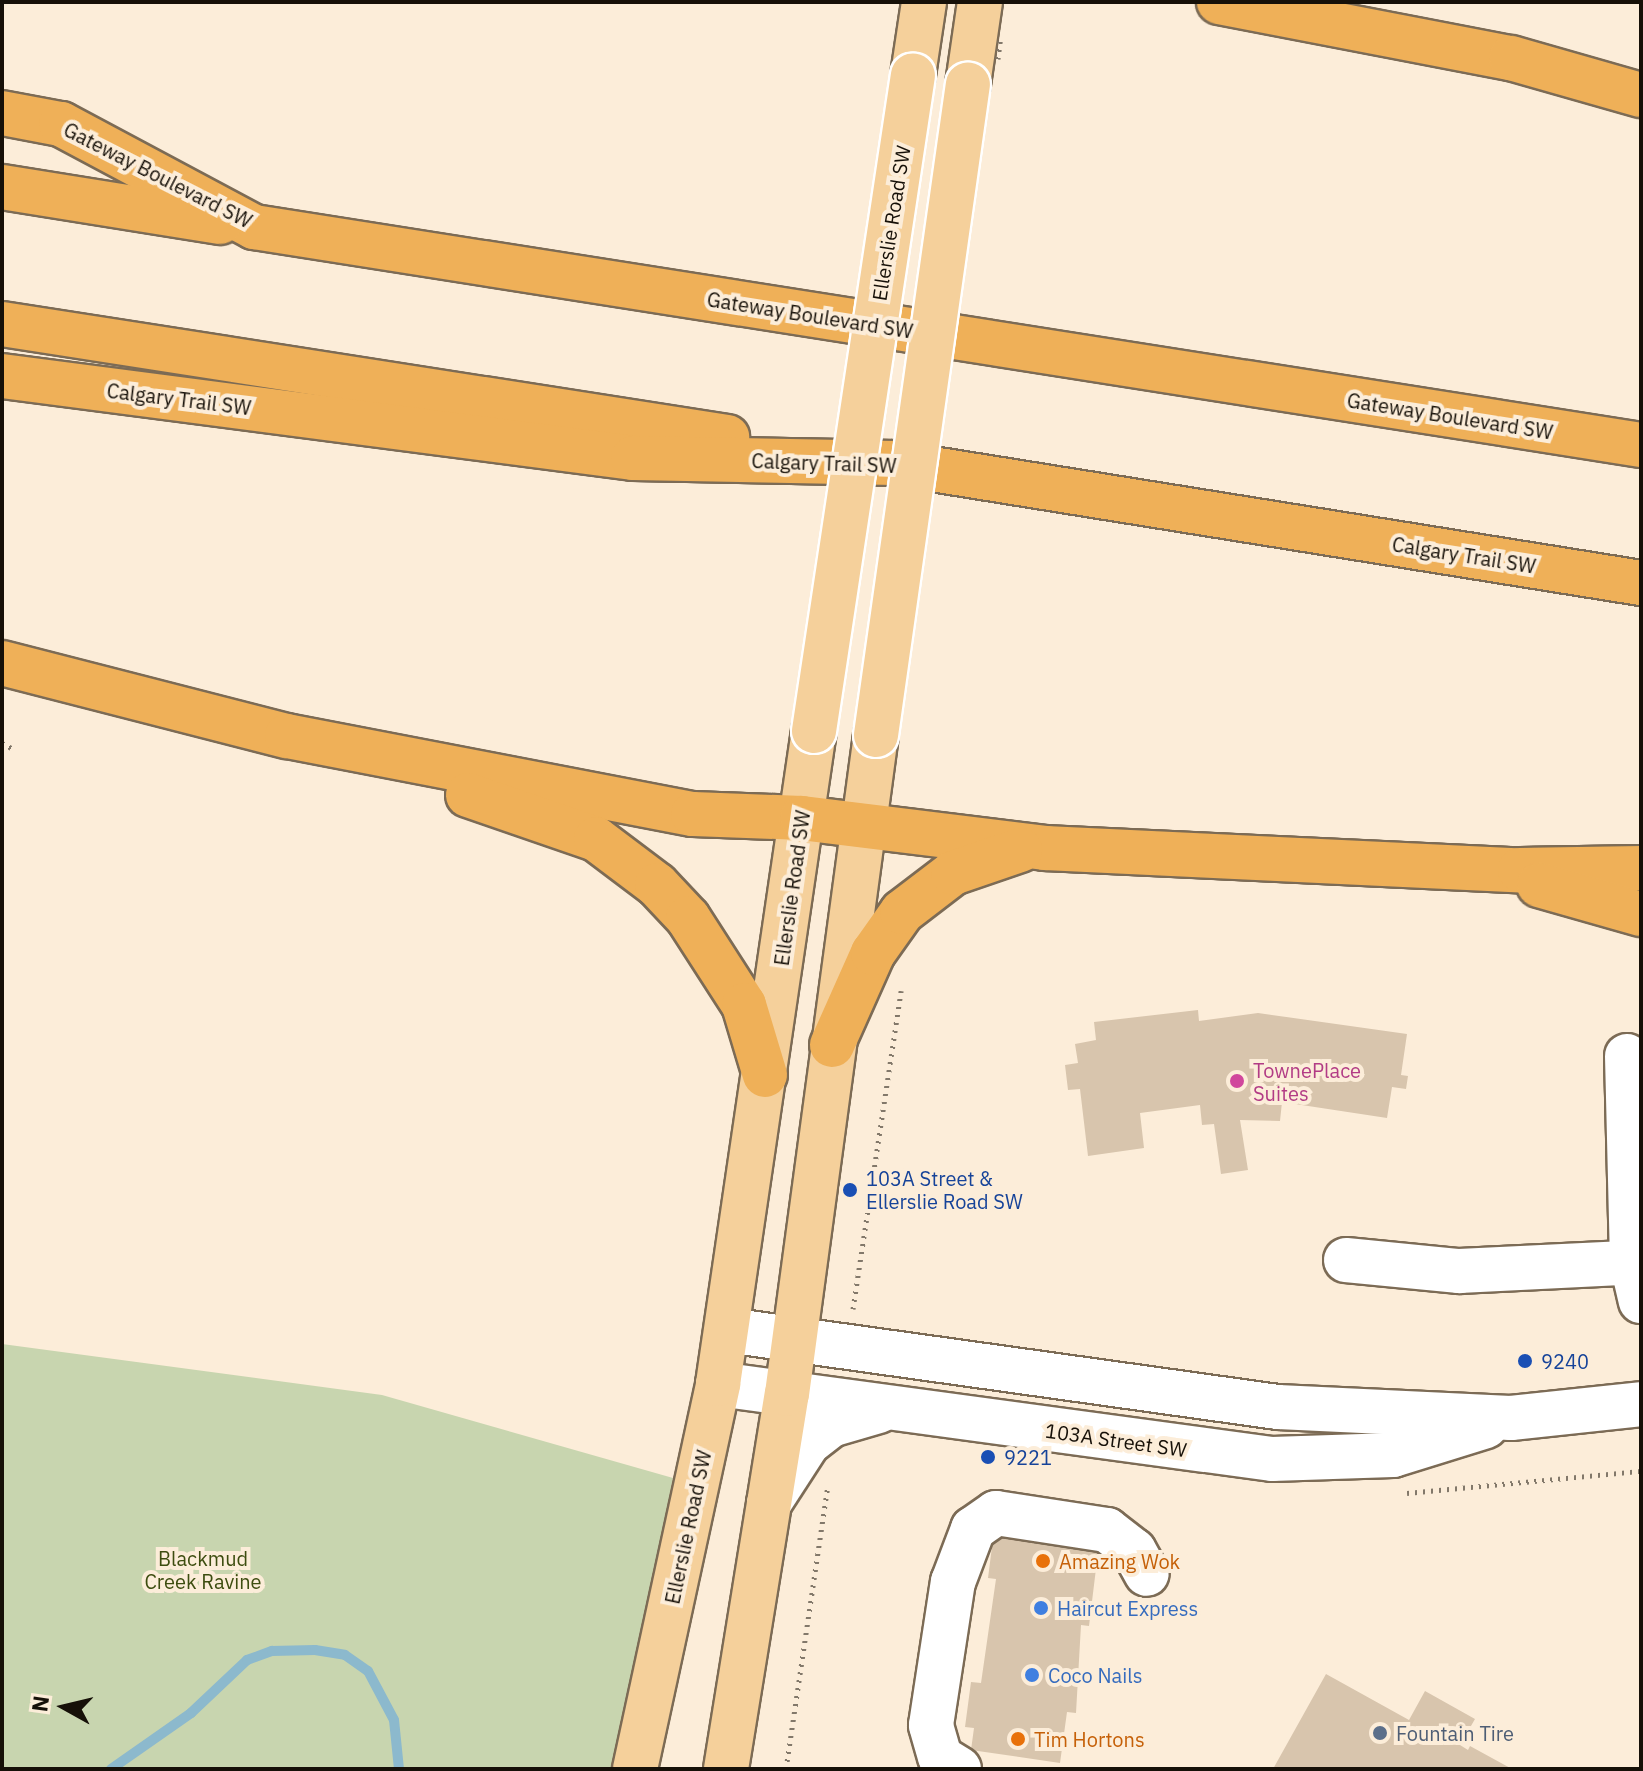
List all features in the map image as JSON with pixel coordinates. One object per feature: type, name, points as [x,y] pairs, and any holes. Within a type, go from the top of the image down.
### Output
[{"type":"highway","points":[[1219,2],[1511,58],[1641,95]]},
{"type":"highway","name":"Gateway Boulevard SW","points":[[2,113],[61,124],[254,227],[1641,445]]},
{"type":"highway","points":[[2,187],[254,227]]},
{"type":"highway","points":[[2,324],[895,463]]},
{"type":"highway","name":"Calgary Trail SW","points":[[2,376],[633,458],[895,463],[1641,583]]},
{"type":"highway","points":[[2,663],[287,736],[693,814],[802,818],[1045,848],[1466,868],[1641,868]]},
{"type":"highway","points":[[287,736],[569,829],[627,860],[688,918],[744,1005],[765,1075]]},
{"type":"highway","points":[[832,1045],[873,953],[916,899],[953,873],[1016,851],[1045,848]]},
{"type":"highway","points":[[1466,868],[1641,914]]},
{"type":"main road","name":"Ellerslie Road SW","points":[[635,1769],[727,1330],[924,2]]},
{"type":"main road","points":[[726,1769],[787,1394],[832,1045],[980,2]]},
{"type":"street","points":[[1346,1260],[1459,1271],[1638,1275],[1634,1145],[1627,1056]]},
{"type":"street","name":"103A Street SW","points":[[727,1330],[1237,1403],[1511,1418],[1641,1404]]},
{"type":"street","name":"103A Street SW","points":[[718,1384],[1220,1454],[1319,1460],[1393,1455],[1511,1418]]},
{"type":"street","points":[[769,1503],[808,1443],[836,1423],[889,1409]]},
{"type":"street","points":[[959,1769],[940,1757],[931,1725],[953,1582],[973,1529],[996,1513],[1107,1530],[1134,1551],[1147,1574]]},
{"type":"path","points":[[2,743],[15,750]]},
{"type":"path","points":[[855,1296],[893,1027],[905,983]]},
{"type":"path","points":[[786,1769],[830,1468]]},
{"type":"path","points":[[1404,1493],[1641,1471]]},
{"type":"green space","name":"Blackmud Creek Ravine","points":[[2,1344],[382,1395],[673,1478],[616,1769],[2,1769]]},
{"type":"building","name":"TownePlace Suites","points":[[1198,1010],[1199,1021],[1258,1013],[1407,1034],[1401,1075],[1408,1076],[1406,1089],[1392,1087],[1387,1118],[1282,1102],[1280,1121],[1240,1120],[1248,1170],[1221,1174],[1214,1124],[1202,1125],[1200,1105],[1140,1113],[1144,1148],[1088,1156],[1080,1089],[1068,1090],[1065,1065],[1078,1063],[1075,1044],[1096,1040],[1094,1022]]},
{"type":"building","points":[[994,1531],[1099,1544],[1089,1626],[1081,1625],[1076,1713],[1067,1712],[1060,1763],[971,1750],[974,1728],[965,1727],[971,1682],[981,1683],[996,1579],[988,1578]]},
{"type":"building","name":"Fountain Tire","points":[[1326,1674],[1409,1720],[1425,1691],[1475,1719],[1460,1745],[1468,1750],[1470,1746],[1512,1769],[1273,1769]]},
{"type":"waterway","points":[[111,1769],[191,1713],[247,1660],[272,1651],[315,1650],[345,1655],[368,1671],[394,1720],[399,1769]]},
{"type":"place","name":"TownePlace Suites","points":[[1237,1081]]},
{"type":"place","name":"103A Street & Ellerslie Road SW","points":[[850,1190]]},
{"type":"place","name":"9240","points":[[1525,1361]]},
{"type":"place","name":"9221","points":[[988,1457]]},
{"type":"place","name":"Amazing Wok","points":[[1043,1561]]},
{"type":"place","name":"Haircut Express","points":[[1041,1608]]},
{"type":"place","name":"Coco Nails","points":[[1032,1675]]},
{"type":"place","name":"Fountain Tire","points":[[1380,1733]]},
{"type":"place","name":"Tim Hortons","points":[[1018,1739]]}]
